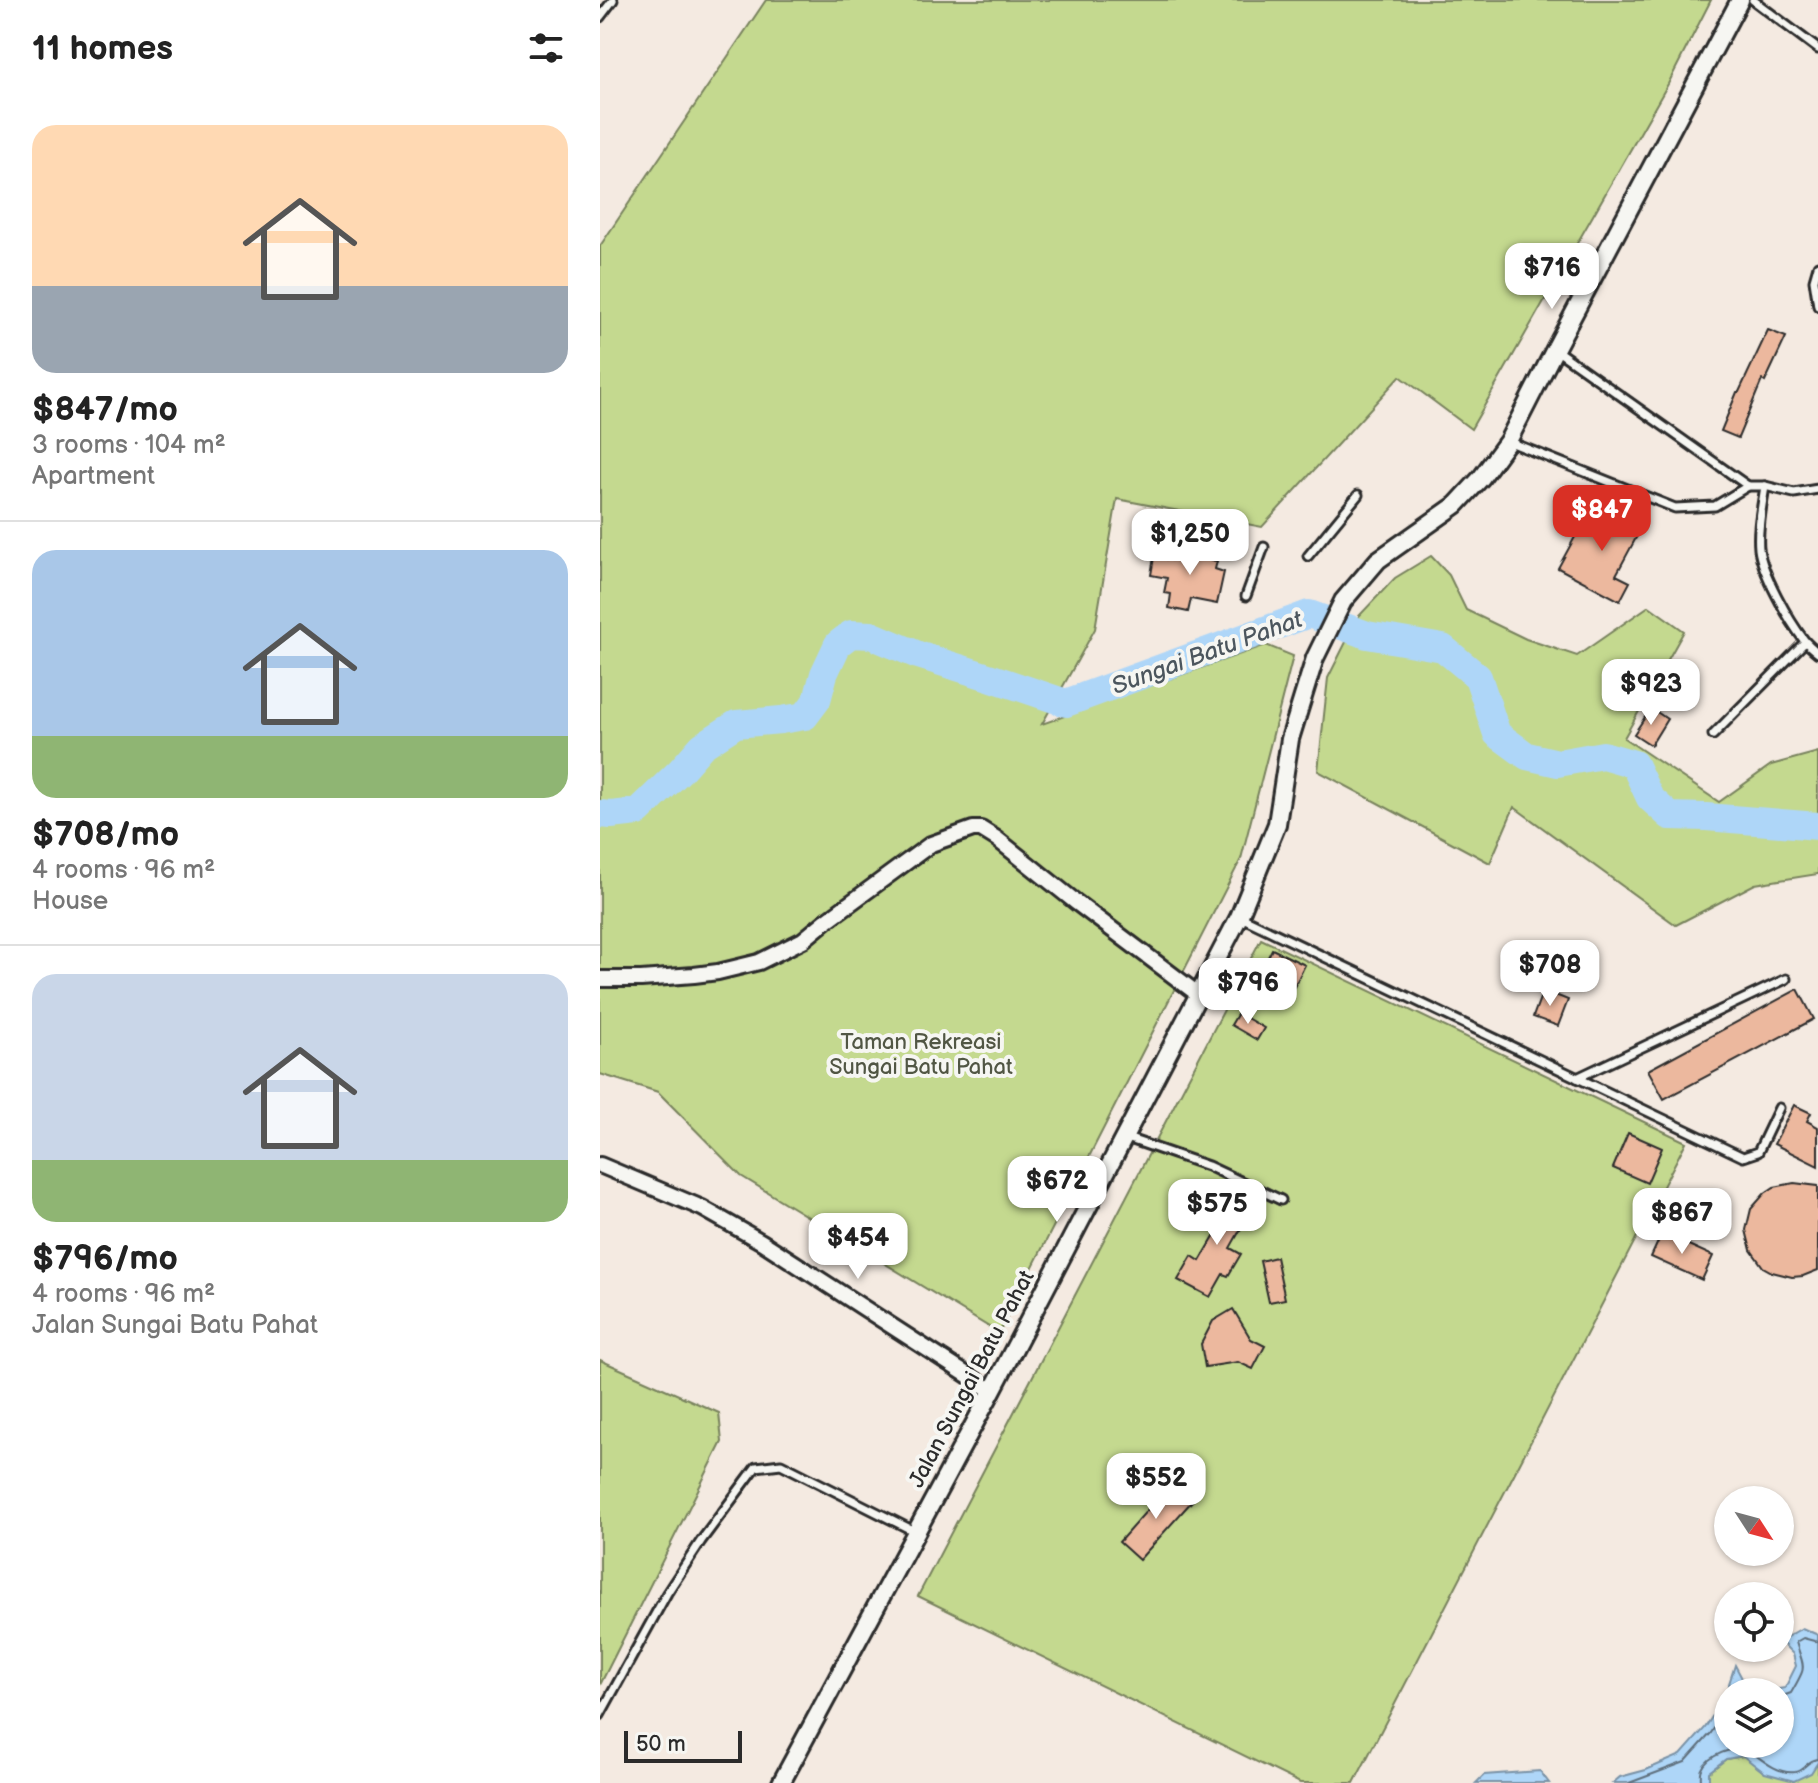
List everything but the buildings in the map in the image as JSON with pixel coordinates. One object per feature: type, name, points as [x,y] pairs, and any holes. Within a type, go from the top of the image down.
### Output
[{"type":"street","name":"Jalan Sungai Batu Pahat","points":[[781,1783],[992,1391],[1239,917],[1277,824],[1290,739],[1315,658],[1343,601],[1378,560],[1456,505],[1508,441],[1740,0]]},
{"type":"street","points":[[600,979],[694,975],[759,962],[803,940],[931,844],[981,829],[1199,995]]},
{"type":"street","points":[[600,1165],[702,1208],[762,1242],[992,1391]]},
{"type":"lane","points":[[600,17],[613,0]]},
{"type":"lane","points":[[1753,0],[1818,49]]},
{"type":"lane","points":[[1818,266],[1814,280],[1818,306]]},
{"type":"lane","points":[[1555,349],[1748,486]]},
{"type":"lane","points":[[1508,441],[1675,508],[1715,506],[1748,486],[1765,486],[1794,493],[1818,489]]},
{"type":"lane","points":[[1765,486],[1759,552],[1767,574],[1805,642],[1818,653]]},
{"type":"lane","points":[[1308,556],[1358,495]]},
{"type":"lane","points":[[1246,596],[1264,547]]},
{"type":"lane","points":[[1713,735],[1805,642]]},
{"type":"lane","points":[[1239,917],[1743,1157],[1758,1152],[1779,1108]]},
{"type":"lane","points":[[1577,1078],[1786,979]]},
{"type":"lane","points":[[1124,1137],[1208,1166],[1281,1200]]},
{"type":"lane","points":[[600,1715],[667,1593],[756,1467],[781,1464],[916,1532]]},
{"type":"green space","name":"Taman Rekreasi Sungai Batu Pahat","points":[[766,0],[1711,0],[1668,84],[1471,429],[1400,376],[1262,527],[1117,499],[1095,629],[1042,724],[1266,645],[1293,656],[1241,859],[999,1333],[741,1176],[658,1092],[600,1074],[600,246]]},
{"type":"green space","points":[[1431,556],[1449,575],[1466,610],[1526,639],[1577,656],[1649,606],[1684,631],[1624,738],[1719,802],[1771,765],[1818,752],[1818,874],[1755,884],[1676,925],[1514,807],[1490,863],[1318,771],[1328,678],[1359,616],[1395,578]]},
{"type":"green space","points":[[1261,939],[1686,1142],[1354,1783],[1300,1783],[918,1596]]},
{"type":"green space","points":[[600,1360],[719,1413],[722,1442],[600,1685]]},
{"type":"green space","points":[[1746,1758],[1765,1773],[1810,1773],[1818,1762],[1818,1783],[1709,1783],[1709,1772],[1726,1759]]},
{"type":"water","points":[[1802,1628],[1818,1635],[1818,1762],[1811,1773],[1794,1781],[1765,1773],[1746,1758],[1794,1758],[1794,1678],[1790,1678],[1796,1666],[1794,1633]]},
{"type":"water","points":[[1735,1665],[1742,1678],[1731,1678]]},
{"type":"water","points":[[1714,1714],[1714,1758],[1732,1758],[1709,1772],[1709,1783],[1613,1783],[1620,1777],[1681,1755]]},
{"type":"water","points":[[1540,1771],[1549,1783],[1476,1783],[1484,1775]]},
{"type":"waterway","name":"Sungai Batu Pahat","points":[[600,814],[638,812],[702,746],[736,724],[805,716],[817,700],[824,674],[838,644],[851,634],[871,635],[918,655],[1066,703],[1309,614],[1367,635],[1443,648],[1478,677],[1497,734],[1527,756],[1558,763],[1603,755],[1634,764],[1650,798],[1670,816],[1818,826]]}]
